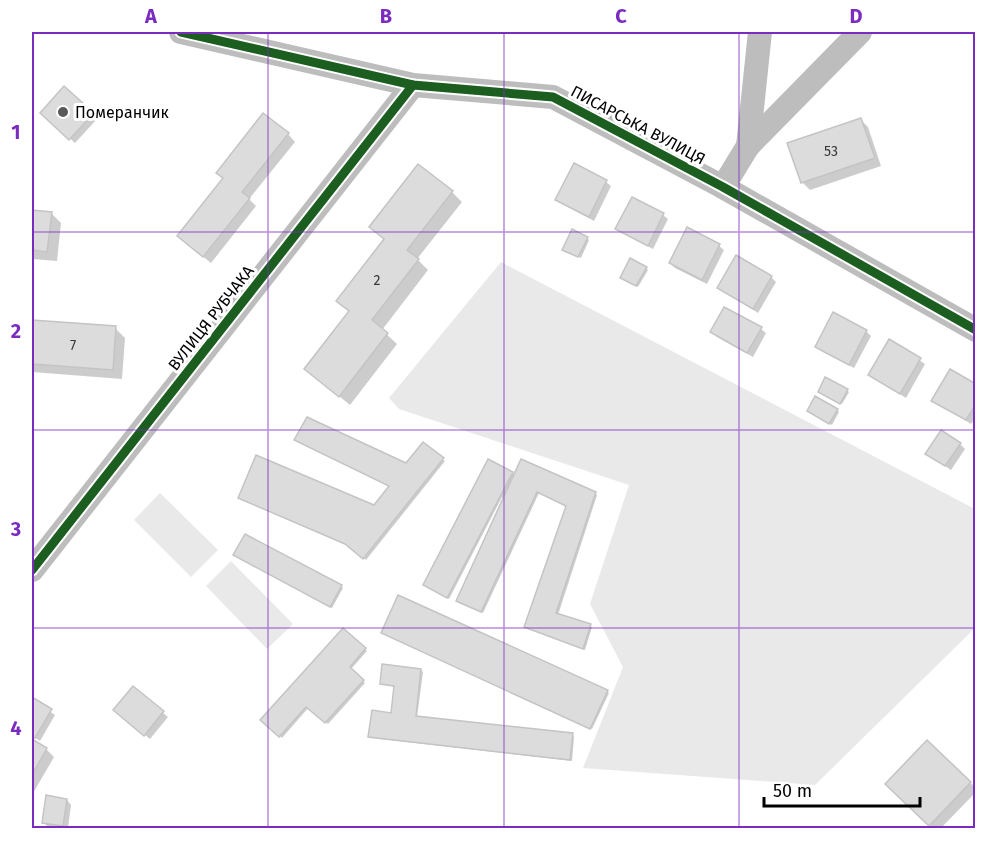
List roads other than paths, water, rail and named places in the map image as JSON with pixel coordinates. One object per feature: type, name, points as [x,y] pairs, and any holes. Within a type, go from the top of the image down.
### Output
[{"type":"street","name":"ПИСАРСЬКА ВУЛИЦЯ","points":[[181,32],[414,85],[553,97],[723,187],[975,330]]},
{"type":"street","points":[[748,146],[760,32]]},
{"type":"street","points":[[723,187],[748,146],[860,32]]},
{"type":"street","name":"ВУЛИЦЯ РУБЧАКА","points":[[32,570],[414,85]]},
{"type":"place","name":"Померанчик","points":[[63,112]]}]
